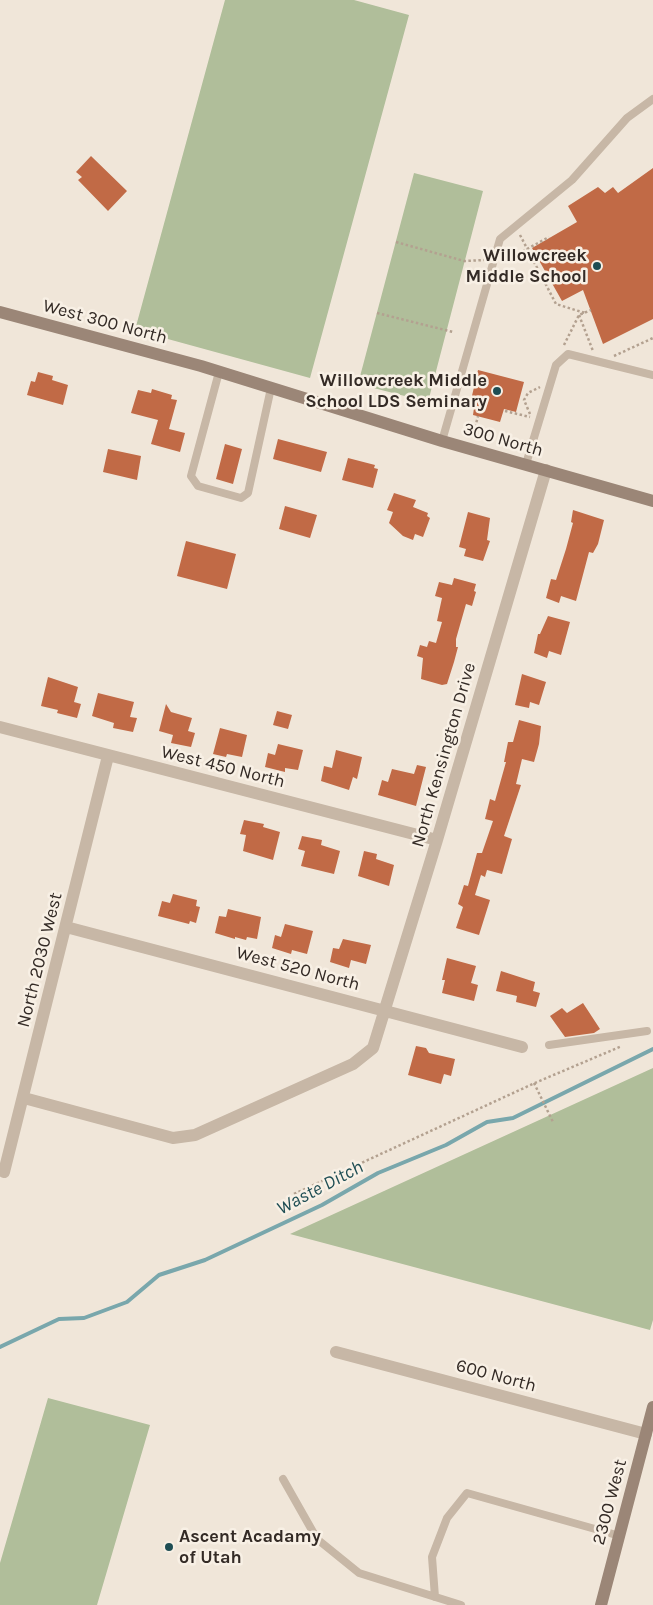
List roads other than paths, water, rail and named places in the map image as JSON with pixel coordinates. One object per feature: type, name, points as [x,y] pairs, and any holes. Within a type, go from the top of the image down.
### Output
[{"type":"street","name":"West 300 North","points":[[0,312],[201,366]]},
{"type":"street","name":"300 North","points":[[201,366],[442,441],[653,501]]},
{"type":"street","name":"North Kensington Drive","points":[[24,1098],[173,1138],[195,1135],[353,1064],[373,1048],[437,840],[546,470]]},
{"type":"street","name":"West 450 North","points":[[0,726],[108,756],[437,840]]},
{"type":"street","name":"North 2030 West","points":[[4,1172],[108,756]]},
{"type":"street","name":"West 520 North","points":[[66,927],[522,1047]]},
{"type":"street","name":"600 North","points":[[336,1352],[646,1434]]},
{"type":"street","name":"2300 West","points":[[602,1605],[653,1407]]},
{"type":"lane","points":[[442,441],[500,239],[572,180],[627,118],[653,99]]},
{"type":"lane","points":[[526,464],[556,365],[568,354],[653,375]]},
{"type":"lane","points":[[219,372],[191,476],[198,486],[241,498],[248,493],[271,388]]},
{"type":"lane","points":[[549,1044],[647,1031]]},
{"type":"lane","points":[[283,1480],[317,1539],[359,1573],[461,1605]]},
{"type":"lane","points":[[436,1597],[432,1557],[447,1518],[467,1493],[620,1536]]},
{"type":"waterway","name":"Waste Ditch","points":[[0,1347],[59,1319],[84,1318],[127,1302],[159,1275],[205,1260],[322,1205],[378,1173],[446,1145],[487,1122],[513,1118],[653,1049]]},
{"type":"place","name":"Willowcreek Middle School","points":[[597,266]]},
{"type":"place","name":"Willowcreek Middle School LDS Seminary","points":[[497,391]]},
{"type":"place","name":"Ascent Acadamy of Utah","points":[[169,1547]]}]
